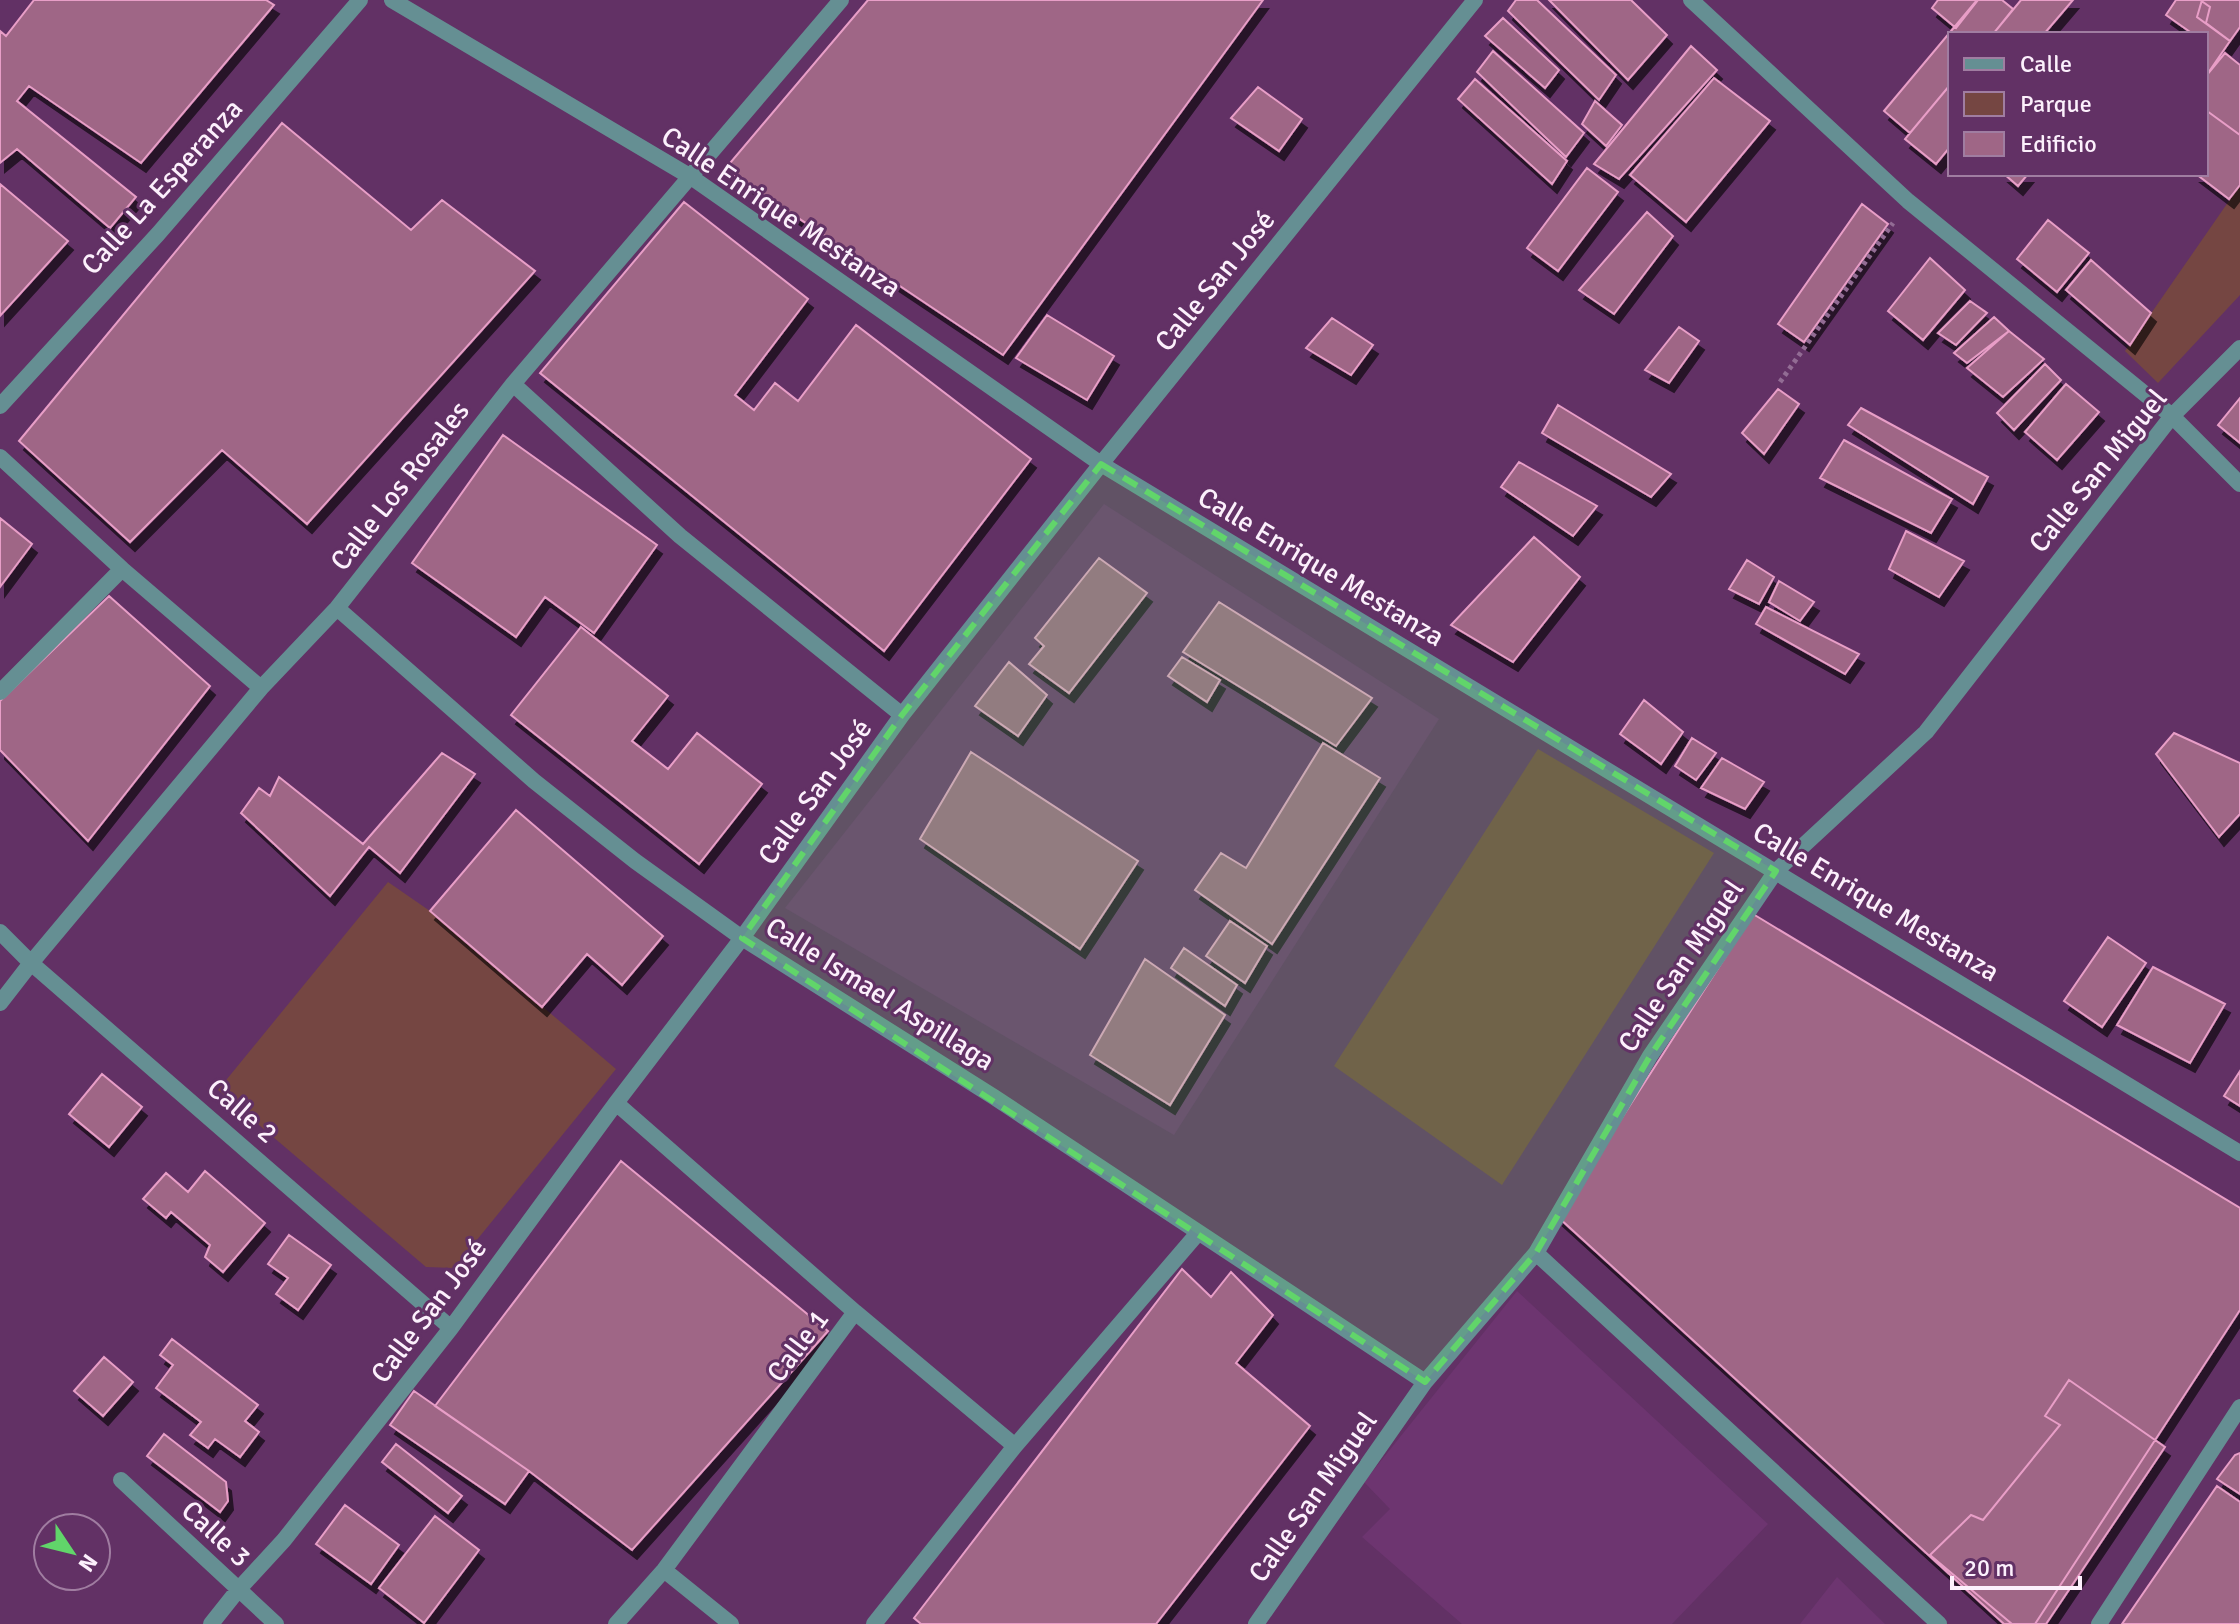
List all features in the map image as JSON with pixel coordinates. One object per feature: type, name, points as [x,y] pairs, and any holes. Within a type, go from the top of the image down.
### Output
[{"type":"street","name":"Calle La Esperanza","points":[[0,406],[158,234],[360,0]]},
{"type":"street","name":"Calle Enrique Mestanza","points":[[392,0],[691,177],[1101,464],[2240,1153]]},
{"type":"street","name":"Calle Los Rosales","points":[[0,1003],[261,688],[337,608],[513,384],[841,0]]},
{"type":"street","name":"Calle San José","points":[[211,1624],[284,1540],[451,1328],[742,938],[902,715],[1475,0]]},
{"type":"street","points":[[1691,0],[1908,201],[2172,416],[2240,484]]},
{"type":"street","name":"Calle San Miguel","points":[[1256,1624],[1425,1382],[1536,1253],[1650,1056],[1776,871],[1926,732],[2172,416],[2240,348]]},
{"type":"street","points":[[513,384],[680,536],[902,715]]},
{"type":"street","points":[[0,457],[122,569],[261,688]]},
{"type":"street","points":[[0,692],[122,569]]},
{"type":"street","name":"Calle Ismael Aspillaga","points":[[337,608],[534,781],[635,861],[742,938],[994,1097],[1425,1382]]},
{"type":"street","name":"Calle 2","points":[[0,932],[31,963],[451,1328]]},
{"type":"street","name":"Calle 1","points":[[616,1103],[855,1312],[664,1570],[616,1624]]},
{"type":"street","points":[[874,1624],[1015,1446],[1198,1233]]},
{"type":"street","points":[[1536,1253],[1939,1624]]},
{"type":"street","points":[[855,1312],[1015,1446]]},
{"type":"street","points":[[2099,1624],[2240,1407]]},
{"type":"street","name":"Calle 3","points":[[121,1480],[276,1624]]},
{"type":"street","points":[[664,1570],[731,1624]]},
{"type":"path","points":[[1780,382],[1908,201]]},
{"type":"highlighted area","points":[[1101,464],[1776,871],[1650,1056],[1536,1253],[1425,1382],[742,938],[902,715]]},
{"type":"shaded area","points":[[1104,504],[1439,719],[1174,1135],[785,908]]},
{"type":"shaded area","points":[[1517,1291],[1768,1524],[1672,1624],[1462,1624],[1362,1537],[1390,1509],[1364,1482]]},
{"type":"shaded area","points":[[1837,1577],[1885,1624],[1800,1624]]},
{"type":"green space","points":[[2240,185],[2240,295],[2158,383],[2125,351]]},
{"type":"green space","points":[[1538,749],[1714,853],[1502,1185],[1334,1066]]},
{"type":"green space","points":[[388,882],[430,911],[616,1069],[454,1268],[426,1267],[218,1090]]},
{"type":"building","points":[[34,0],[266,0],[274,5],[141,163],[29,86],[17,101],[136,197],[110,228],[17,149],[0,163],[0,31],[6,36]]},
{"type":"building","points":[[868,0],[1263,0],[1003,355],[725,169]]},
{"type":"building","points":[[1516,0],[1537,0],[1616,75],[1599,100],[1508,11]]},
{"type":"building","points":[[1549,0],[1631,0],[1667,35],[1628,80]]},
{"type":"building","points":[[1938,0],[1978,0],[1956,28],[1932,8]]},
{"type":"building","points":[[1977,0],[2002,0],[2013,9],[1995,32],[1950,32]]},
{"type":"building","points":[[2021,0],[2073,0],[2046,32],[1995,32]]},
{"type":"building","points":[[2176,0],[2200,0],[2210,7],[2206,23],[2230,41],[2208,73],[2208,32],[2190,32],[2166,15]]},
{"type":"building","points":[[2202,0],[2240,0],[2240,27],[2230,41],[2197,17]]},
{"type":"building","points":[[1503,18],[1559,70],[1545,88],[1485,36]]},
{"type":"building","points":[[1948,35],[1948,87],[1910,133],[1884,111]]},
{"type":"building","points":[[1691,46],[1717,70],[1619,179],[1594,164]]},
{"type":"building","points":[[1493,51],[1584,133],[1566,157],[1477,72]]},
{"type":"building","points":[[2225,53],[2240,65],[2240,135],[2208,112],[2208,74]]},
{"type":"building","points":[[1714,78],[1770,121],[1686,222],[1630,175]]},
{"type":"building","points":[[1475,79],[1567,161],[1552,184],[1458,99]]},
{"type":"building","points":[[1258,87],[1302,119],[1279,151],[1231,118]]},
{"type":"building","points":[[1948,87],[1948,149],[1936,164],[1905,139]]},
{"type":"building","points":[[1595,101],[1622,125],[1606,146],[1582,124]]},
{"type":"building","points":[[2208,112],[2240,135],[2240,185],[2229,199],[2199,176],[2208,176]]},
{"type":"building","points":[[282,123],[411,230],[442,200],[535,271],[307,524],[222,450],[130,542],[19,441]]},
{"type":"building","points":[[1587,168],[1618,192],[1558,271],[1527,248]]},
{"type":"building","points":[[2006,176],[2026,176],[2018,186]]},
{"type":"building","points":[[0,184],[68,241],[0,316]]},
{"type":"building","points":[[684,202],[808,299],[735,395],[754,410],[775,383],[798,401],[856,325],[1031,459],[884,651],[540,373]]},
{"type":"building","points":[[1862,204],[1888,224],[1804,342],[1778,324]]},
{"type":"building","points":[[1647,212],[1673,236],[1614,314],[1579,290]]},
{"type":"building","points":[[2048,220],[2089,253],[2057,292],[2017,259]]},
{"type":"building","points":[[1930,258],[1965,290],[1923,340],[1888,311]]},
{"type":"building","points":[[2091,260],[2151,313],[2130,345],[2066,290]]},
{"type":"building","points":[[1970,301],[1987,313],[1956,345],[1938,333]]},
{"type":"building","points":[[1047,315],[1114,356],[1087,400],[1016,358]]},
{"type":"building","points":[[1994,317],[2009,331],[1967,363],[1954,353]]},
{"type":"building","points":[[1332,318],[1373,345],[1351,375],[1306,348]]},
{"type":"building","points":[[1679,327],[1699,341],[1669,383],[1645,370]]},
{"type":"building","points":[[2009,331],[2044,359],[2003,397],[1967,368]]},
{"type":"building","points":[[2045,364],[2061,380],[2014,430],[1997,413]]},
{"type":"building","points":[[2066,384],[2099,412],[2057,460],[2025,432]]},
{"type":"building","points":[[1778,389],[1799,404],[1764,454],[1742,433]]},
{"type":"building","points":[[2240,398],[2240,443],[2218,425]]},
{"type":"building","points":[[1558,405],[1671,474],[1651,497],[1542,433]]},
{"type":"building","points":[[1861,408],[1988,477],[1973,504],[1848,425]]},
{"type":"building","points":[[503,435],[657,545],[594,633],[545,597],[516,637],[412,563]]},
{"type":"building","points":[[1844,440],[1952,499],[1931,533],[1820,478]]},
{"type":"building","points":[[1519,462],[1597,506],[1573,536],[1501,487]]},
{"type":"building","points":[[0,518],[32,544],[0,587]]},
{"type":"building","points":[[1906,531],[1964,561],[1939,597],[1889,569]]},
{"type":"building","points":[[1534,537],[1580,577],[1513,662],[1451,625]]},
{"type":"building","points":[[1099,558],[1147,593],[1069,693],[1029,664],[1044,646],[1035,638]]},
{"type":"building","points":[[1747,560],[1774,577],[1759,604],[1729,589]]},
{"type":"building","points":[[1779,581],[1814,602],[1800,621],[1769,602]]},
{"type":"building","points":[[109,596],[210,686],[88,841],[0,750],[0,701]]},
{"type":"building","points":[[1219,602],[1372,698],[1336,746],[1183,652]]},
{"type":"building","points":[[1766,607],[1859,654],[1845,674],[1756,624]]},
{"type":"building","points":[[581,627],[668,696],[632,741],[668,769],[697,733],[762,784],[699,864],[511,715]]},
{"type":"building","points":[[1182,657],[1220,680],[1207,702],[1168,676]]},
{"type":"building","points":[[1009,662],[1047,695],[1018,736],[975,706]]},
{"type":"building","points":[[1644,700],[1683,732],[1661,764],[1620,734]]},
{"type":"building","points":[[2174,733],[2240,763],[2240,814],[2219,837],[2156,754]]},
{"type":"building","points":[[1692,738],[1716,753],[1696,780],[1675,766]]},
{"type":"building","points":[[1323,743],[1380,778],[1272,944],[1195,890],[1221,853],[1246,868]]},
{"type":"building","points":[[971,752],[1138,861],[1080,949],[920,839]]},
{"type":"building","points":[[442,753],[475,774],[400,873],[369,847],[330,896],[241,813],[259,788],[270,796],[279,777],[363,844]]},
{"type":"building","points":[[1722,758],[1764,782],[1745,809],[1701,788]]},
{"type":"building","points":[[516,810],[663,936],[622,985],[587,954],[542,1007],[430,911]]},
{"type":"building","points":[[1753,914],[2240,1208],[2240,1310],[2035,1624],[2004,1624],[1558,1217]]},
{"type":"building","points":[[1230,921],[1267,946],[1245,983],[1206,956]]},
{"type":"building","points":[[2108,937],[2146,963],[2102,1027],[2064,1001]]},
{"type":"building","points":[[1184,948],[1237,985],[1225,1006],[1171,968]]},
{"type":"building","points":[[1145,959],[1225,1015],[1170,1105],[1090,1055]]},
{"type":"building","points":[[2153,967],[2225,1004],[2190,1063],[2117,1025]]},
{"type":"building","points":[[2240,1071],[2240,1106],[2224,1096]]},
{"type":"building","points":[[102,1074],[142,1107],[109,1147],[69,1114]]},
{"type":"building","points":[[621,1161],[828,1331],[632,1550],[529,1471],[435,1406]]},
{"type":"building","points":[[205,1171],[265,1223],[223,1272],[205,1257],[210,1245],[171,1212],[166,1218],[143,1199],[166,1173],[188,1192]]},
{"type":"building","points":[[289,1235],[331,1265],[298,1310],[276,1294],[288,1278],[268,1264]]},
{"type":"building","points":[[1182,1269],[1211,1297],[1231,1272],[1273,1315],[1236,1363],[1310,1426],[1156,1624],[921,1624],[914,1618]]},
{"type":"building","points":[[172,1339],[258,1405],[245,1421],[259,1432],[240,1457],[215,1439],[208,1448],[190,1435],[201,1422],[156,1388],[173,1365],[160,1355]]},
{"type":"building","points":[[104,1357],[133,1382],[103,1416],[74,1391]]},
{"type":"building","points":[[2069,1380],[2165,1447],[2046,1624],[2012,1624],[1930,1555],[1971,1515],[1983,1520],[2060,1425],[2045,1416]]},
{"type":"building","points":[[414,1391],[529,1471],[505,1504],[390,1425]]},
{"type":"building","points":[[164,1434],[226,1482],[228,1501],[220,1512],[147,1456]]},
{"type":"building","points":[[396,1444],[462,1496],[448,1513],[382,1462]]},
{"type":"building","points":[[2240,1453],[2240,1494],[2217,1479],[2235,1455]]},
{"type":"building","points":[[2217,1486],[2240,1502],[2240,1624],[2122,1624]]},
{"type":"building","points":[[345,1505],[399,1545],[371,1584],[316,1544]]},
{"type":"building","points":[[435,1516],[479,1550],[424,1623],[379,1588]]}]
